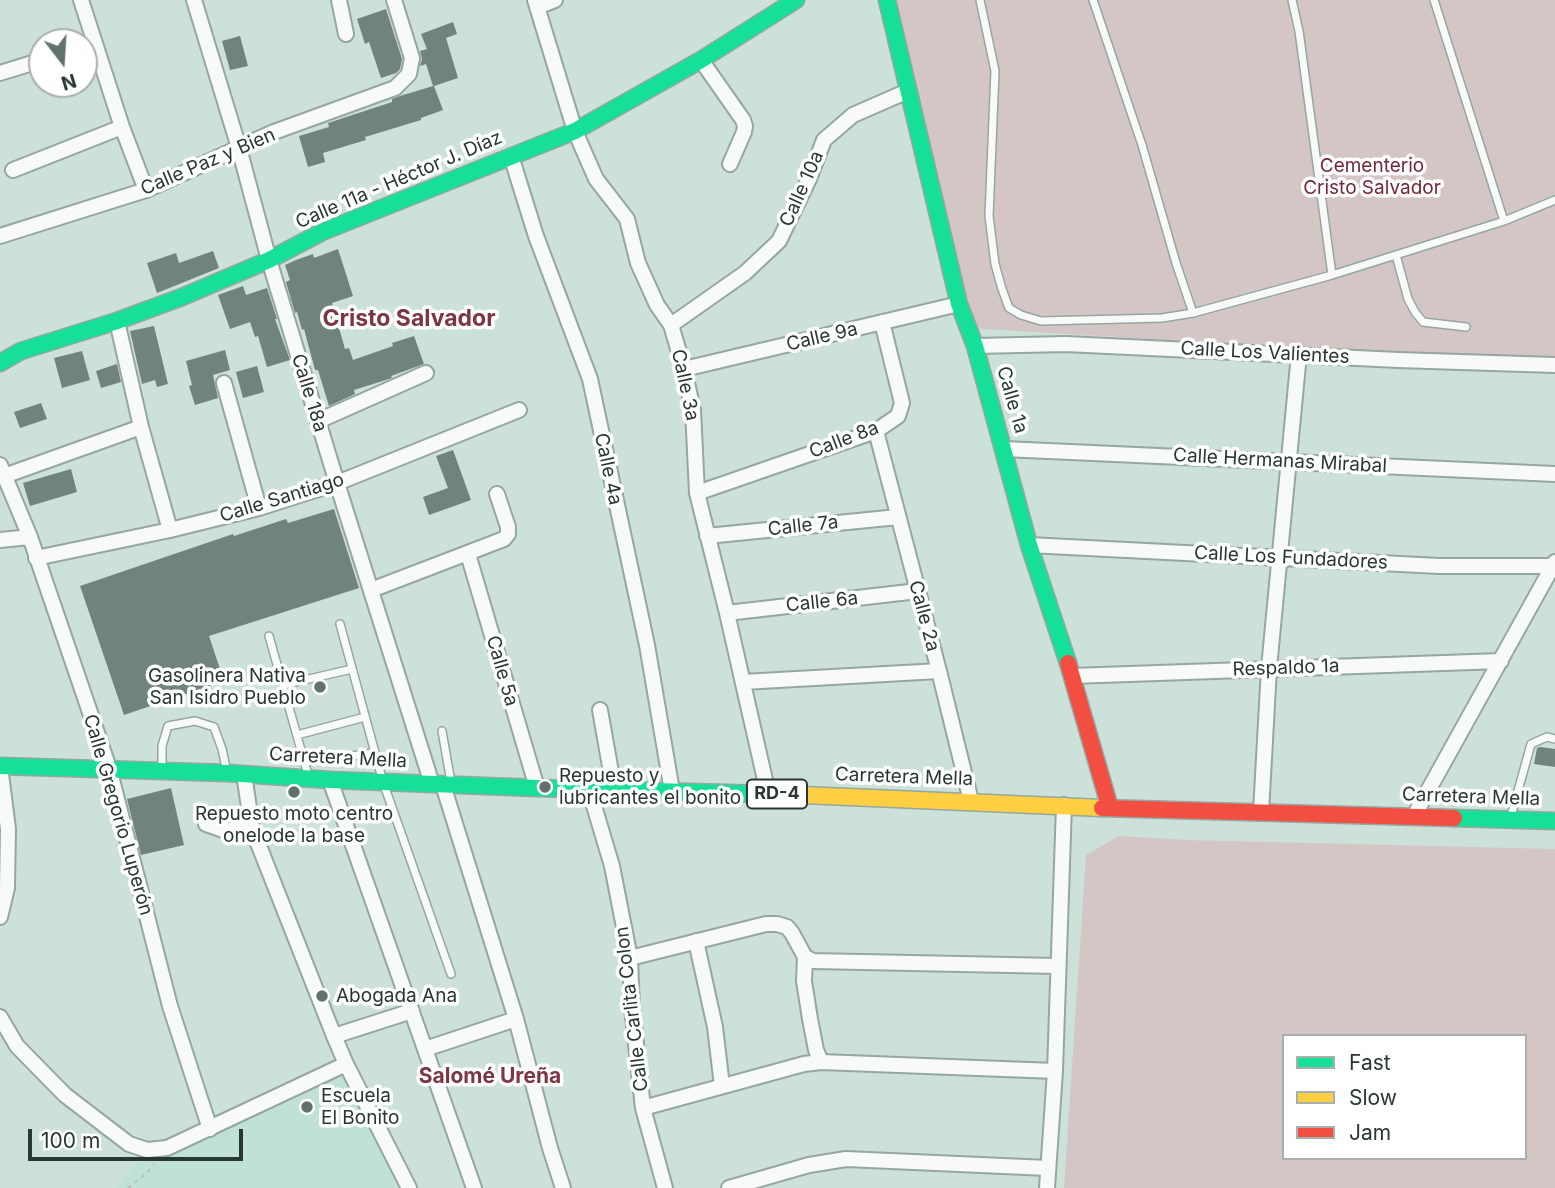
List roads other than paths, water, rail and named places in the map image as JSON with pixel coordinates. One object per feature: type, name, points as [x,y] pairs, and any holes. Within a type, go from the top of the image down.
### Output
[{"type":"street","points":[[81,0],[86,28]]},
{"type":"street","name":"Calle 18a","points":[[194,0],[337,483],[371,590],[442,785],[516,1019],[563,1188]]},
{"type":"street","points":[[339,0],[346,34]]},
{"type":"street","name":"Calle Paz y Bien","points":[[0,236],[146,190],[274,132],[395,88],[409,74],[412,58],[394,0]]},
{"type":"street","points":[[536,4],[555,0]]},
{"type":"street","name":"Calle 11a - Héctor J. Díaz","points":[[0,363],[21,351],[182,297],[269,260],[322,232],[575,131],[701,60],[796,0]]},
{"type":"street","name":"Calle 1a","points":[[887,0],[959,304],[975,346],[1029,545],[1072,676],[1110,808]]},
{"type":"street","name":"Calle 3a","points":[[536,4],[575,131],[596,179],[627,219],[638,263],[657,305],[671,325],[684,369],[693,410],[697,493],[768,793]]},
{"type":"street","points":[[701,60],[743,120],[745,127],[730,164]]},
{"type":"street","points":[[0,73],[28,64]]},
{"type":"street","points":[[98,66],[146,190]]},
{"type":"street","name":"Calle 10a","points":[[671,325],[745,272],[779,242],[824,140],[853,115],[908,91]]},
{"type":"street","points":[[13,170],[122,127]]},
{"type":"street","name":"Calle 4a","points":[[511,156],[536,236],[590,379],[647,645],[672,791]]},
{"type":"street","name":"Calle 9a","points":[[684,369],[959,304]]},
{"type":"street","points":[[117,321],[170,530]]},
{"type":"street","name":"Calle 8a","points":[[697,493],[876,431],[898,416],[902,403],[882,323]]},
{"type":"street","name":"Calle Los Valientes","points":[[975,346],[1066,344],[1555,365]]},
{"type":"street","points":[[1261,812],[1269,668],[1299,354]]},
{"type":"street","points":[[318,421],[426,373]]},
{"type":"street","points":[[224,383],[260,508]]},
{"type":"street","name":"Calle Santiago","points":[[36,558],[260,508],[337,483],[519,410]]},
{"type":"street","points":[[2,471],[142,427]]},
{"type":"street","name":"Calle 2a","points":[[876,431],[971,801]]},
{"type":"street","name":"Calle Hermanas Mirabal","points":[[1004,449],[1555,474]]},
{"type":"street","name":"Calle Gregorio Luperón","points":[[2,471],[30,537],[109,768],[170,1006],[210,1129]]},
{"type":"street","points":[[371,590],[504,539],[508,534],[508,527],[497,494]]},
{"type":"street","name":"Calle 7a","points":[[707,536],[898,517]]},
{"type":"street","points":[[0,540],[30,537]]},
{"type":"street","name":"Calle Los Fundadores","points":[[1029,545],[1439,566],[1554,564]]},
{"type":"street","name":"Calle 5a","points":[[468,554],[537,788]]},
{"type":"street","points":[[1414,816],[1554,564]]},
{"type":"street","name":"Calle 6a","points":[[727,613],[918,591]]},
{"type":"street","name":"Respaldo 1a","points":[[1072,676],[1501,661]]},
{"type":"street","points":[[743,682],[939,671]]},
{"type":"street","points":[[600,710],[614,789]]},
{"type":"street","points":[[0,766],[8,829],[7,888],[0,917]]},
{"type":"street","name":"Carretera Mella","points":[[0,766],[162,770],[442,785],[768,793],[1110,808],[1555,821]]},
{"type":"street","points":[[244,774],[252,828],[334,1036],[409,1188]]},
{"type":"street","points":[[330,780],[474,1188]]},
{"type":"street","name":"Calle Carlita Colon","points":[[589,789],[612,866],[630,958],[632,1008],[643,1108],[665,1188]]},
{"type":"street","points":[[1047,1188],[1055,1071],[1065,805]]},
{"type":"street","points":[[206,824],[223,830],[252,828]]},
{"type":"street","points":[[630,958],[766,924],[777,924],[787,927],[805,957],[813,961],[1058,966]]},
{"type":"street","points":[[696,941],[715,1027],[722,1086]]},
{"type":"street","points":[[805,957],[804,981],[816,1050],[821,1062]]},
{"type":"street","points":[[334,1036],[412,1011]]},
{"type":"street","points":[[0,1017],[17,1046],[65,1095],[130,1144],[148,1150],[167,1148],[346,1065]]},
{"type":"street","points":[[425,1049],[516,1019]]},
{"type":"street","points":[[643,1108],[804,1064],[821,1062],[1055,1071]]},
{"type":"street","points":[[729,1188],[809,1165],[846,1159],[1048,1168]]},
{"type":"lane","points":[[980,0],[995,71],[989,216],[995,264],[1009,308],[1021,315],[1041,321],[1163,318],[1193,313],[1332,275],[1504,221],[1555,200]]},
{"type":"lane","points":[[1093,0],[1142,145],[1193,313]]},
{"type":"lane","points":[[1292,0],[1299,31],[1332,275]]},
{"type":"lane","points":[[1434,0],[1504,221]]},
{"type":"lane","points":[[1396,255],[1408,299],[1423,322],[1466,327]]},
{"type":"lane","points":[[340,624],[383,782],[451,974]]},
{"type":"lane","points":[[269,636],[309,779]]},
{"type":"lane","points":[[283,685],[352,669]]},
{"type":"lane","points":[[297,735],[365,717]]},
{"type":"lane","points":[[162,770],[162,746],[168,726],[195,721],[214,727],[227,773]]},
{"type":"lane","points":[[442,730],[442,785]]},
{"type":"lane","points":[[1511,819],[1531,744],[1547,737],[1555,739]]},
{"type":"lane","points":[[304,762],[375,753]]},
{"type":"place","name":"Gasolinera Nativa San Isidro Pueblo","points":[[320,687]]},
{"type":"place","name":"Repuesto y lubricantes el bonito","points":[[545,787]]},
{"type":"place","name":"Repuesto moto centro onelode la base","points":[[294,792]]},
{"type":"place","name":"Abogada Ana","points":[[322,996]]},
{"type":"place","name":"Escuela El Bonito","points":[[307,1107]]},
{"type":"district","name":"Cristo Salvador","points":[[409,319]]},
{"type":"district","name":"Salomé Ureña","points":[[490,1077]]},
{"type":"park label","name":"Cementerio Cristo Salvador","points":[[1372,177]]}]
